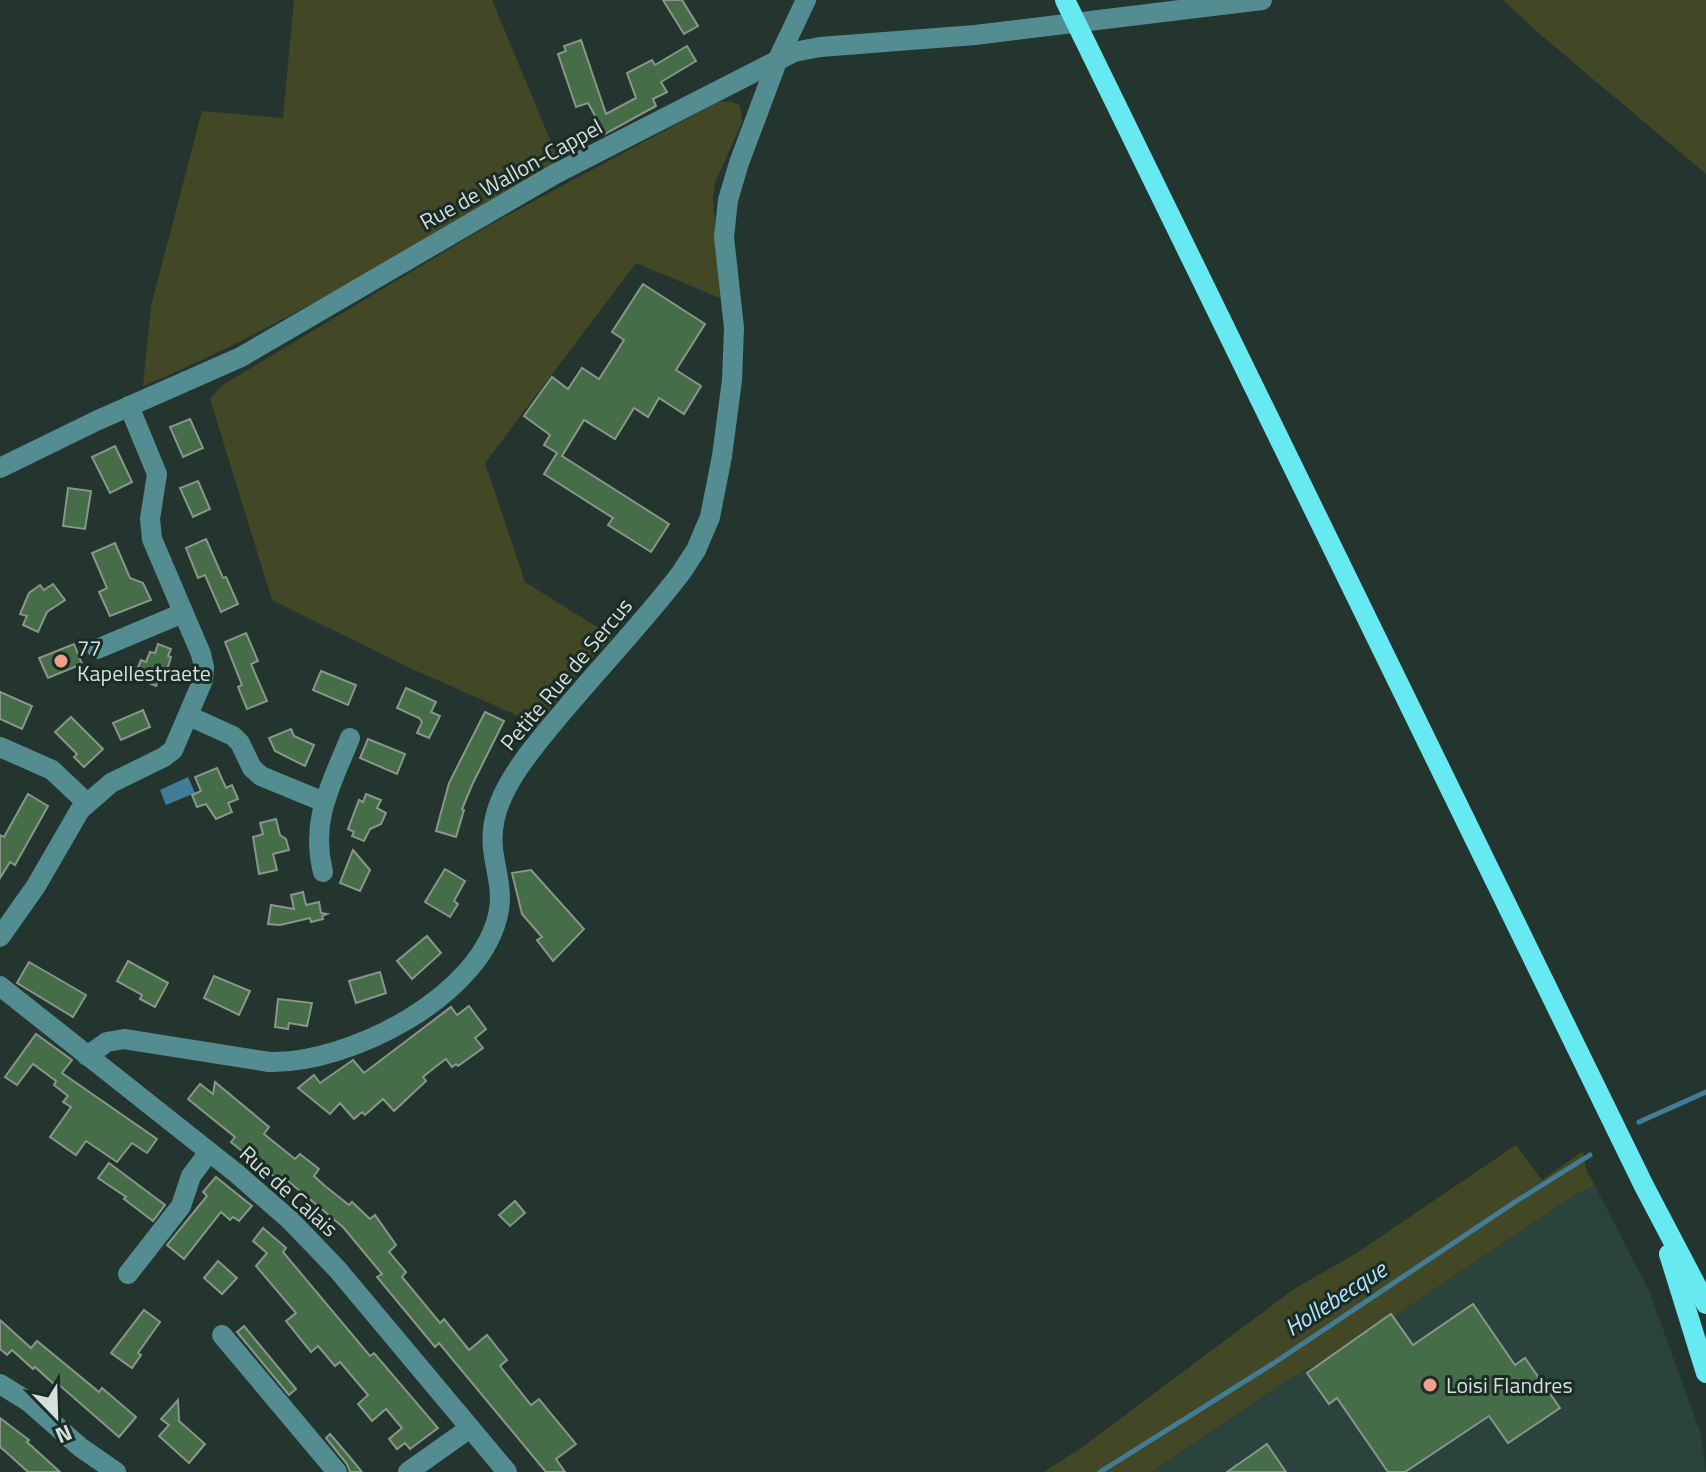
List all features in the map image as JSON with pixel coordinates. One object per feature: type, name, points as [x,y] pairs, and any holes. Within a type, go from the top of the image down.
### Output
[{"type":"main road","points":[[1065,0],[1644,1186],[1706,1304]]},
{"type":"main road","points":[[1644,1186],[1678,1280],[1706,1373]]},
{"type":"street","name":"Petite Rue de Sercus","points":[[87,1056],[107,1042],[124,1039],[269,1062],[316,1056],[378,1035],[419,1014],[452,985],[481,952],[499,912],[493,831],[498,808],[510,782],[542,736],[681,573],[696,550],[710,517],[722,456],[734,353],[725,252],[726,212],[739,163],[778,59],[806,0]]},
{"type":"street","name":"Rue de Wallon-Cappel","points":[[0,468],[241,357],[555,174],[778,59],[811,48],[934,39],[1076,22],[1149,6],[1262,0]]},
{"type":"street","points":[[0,937],[87,803],[111,783],[168,754],[189,716],[203,680],[204,667],[152,539],[150,519],[157,474],[129,406]]},
{"type":"street","points":[[97,649],[183,613]]},
{"type":"street","points":[[189,716],[233,736],[240,743],[252,768],[261,776],[324,802]]},
{"type":"street","points":[[323,872],[317,837],[324,802],[350,738]]},
{"type":"street","points":[[0,747],[52,770],[87,803]]},
{"type":"street","name":"Rue de Calais","points":[[0,986],[266,1198],[313,1243],[507,1472]]},
{"type":"street","points":[[0,1002],[26,1007]]},
{"type":"street","points":[[128,1274],[181,1206],[191,1176],[209,1152]]},
{"type":"street","points":[[222,1335],[337,1472]]},
{"type":"street","points":[[0,1384],[29,1402],[80,1447],[116,1472]]},
{"type":"street","points":[[408,1472],[470,1428]]},
{"type":"shaded area","points":[[1595,1186],[1650,1293],[1701,1435],[1706,1472],[1152,1472],[1284,1382],[1350,1346],[1575,1195]]},
{"type":"green space","points":[[294,0],[492,0],[559,161],[303,309],[143,386],[151,306],[202,111],[283,118]]},
{"type":"green space","points":[[1503,0],[1706,0],[1706,174],[1536,31]]},
{"type":"green space","points":[[718,102],[740,105],[742,122],[715,183],[713,198],[722,299],[636,263],[485,463],[525,582],[613,637],[582,668],[537,727],[272,600],[210,399],[221,386],[484,228]]},
{"type":"green space","points":[[1516,1145],[1542,1180],[1583,1151],[1586,1169],[1595,1186],[1575,1195],[1350,1346],[1284,1382],[1152,1472],[1044,1472],[1081,1448],[1294,1289],[1355,1254]]},
{"type":"water","points":[[188,777],[195,793],[166,805],[160,790]]},
{"type":"building","points":[[663,0],[682,0],[698,26],[684,34]]},
{"type":"building","points":[[581,40],[606,114],[636,98],[627,73],[652,60],[655,65],[687,46],[696,61],[661,82],[667,92],[653,99],[656,106],[605,134],[588,103],[576,107],[558,54],[566,51],[564,46]]},
{"type":"building","points":[[643,284],[705,324],[676,370],[701,386],[684,414],[659,398],[648,417],[634,408],[615,439],[584,420],[562,456],[669,524],[651,552],[608,525],[613,518],[544,474],[557,453],[544,445],[550,435],[524,416],[552,377],[568,389],[582,368],[599,379],[624,340],[612,332]]},
{"type":"building","points":[[190,419],[203,448],[183,457],[170,427]]},
{"type":"building","points":[[115,446],[132,482],[110,493],[92,457]]},
{"type":"building","points":[[198,481],[210,509],[193,517],[180,488]]},
{"type":"building","points":[[68,488],[91,491],[85,529],[63,526]]},
{"type":"building","points":[[206,539],[238,604],[221,612],[205,575],[198,578],[186,548]]},
{"type":"building","points":[[115,543],[130,578],[143,583],[151,600],[110,616],[99,592],[107,588],[92,553]]},
{"type":"building","points":[[53,584],[65,600],[47,612],[38,632],[23,625],[27,616],[20,614],[29,593],[40,585],[44,590]]},
{"type":"building","points":[[246,633],[258,661],[251,664],[267,701],[247,709],[238,687],[242,685],[225,642]]},
{"type":"building","name":"77 Kapellestraete","points":[[74,644],[82,664],[48,678],[39,658]]},
{"type":"building","points":[[158,644],[171,649],[168,656],[171,657],[163,683],[158,681],[156,686],[134,677],[141,660],[146,662],[150,652],[155,653]]},
{"type":"building","points":[[321,671],[356,685],[348,705],[313,690]]},
{"type":"building","points":[[406,688],[436,702],[431,712],[440,716],[429,738],[417,733],[422,722],[419,718],[397,708]]},
{"type":"building","points":[[0,692],[32,706],[22,729],[0,719]]},
{"type":"building","points":[[143,710],[150,727],[121,740],[113,723]]},
{"type":"building","points":[[485,712],[504,721],[462,809],[456,837],[436,831],[449,783]]},
{"type":"building","points":[[71,717],[103,749],[84,767],[74,757],[77,754],[55,732]]},
{"type":"building","points":[[291,729],[294,736],[314,745],[305,766],[275,751],[269,738]]},
{"type":"building","points":[[368,739],[405,754],[397,774],[360,758]]},
{"type":"building","points":[[217,768],[226,788],[232,785],[238,799],[228,803],[232,812],[216,819],[206,804],[197,807],[192,795],[201,791],[195,777]]},
{"type":"building","points":[[28,794],[48,806],[15,865],[10,862],[0,878],[0,835],[4,837]]},
{"type":"building","points":[[366,794],[381,800],[377,808],[386,813],[381,824],[370,829],[364,841],[352,836],[354,832],[348,829],[359,800],[363,802]]},
{"type":"building","points":[[276,819],[280,835],[286,839],[289,850],[273,854],[277,870],[259,874],[253,837],[263,834],[260,823]]},
{"type":"building","points":[[353,850],[370,870],[360,891],[340,883]]},
{"type":"building","points":[[445,869],[465,881],[454,901],[458,904],[450,917],[425,902]]},
{"type":"building","points":[[531,870],[584,929],[553,961],[537,940],[542,937],[522,914],[512,873]]},
{"type":"building","points":[[303,892],[306,905],[319,902],[321,913],[327,914],[322,916],[323,919],[268,924],[271,905],[294,909],[291,895]]},
{"type":"building","points":[[427,936],[441,953],[412,979],[397,961]]},
{"type":"building","points":[[128,961],[168,983],[155,1007],[140,999],[142,995],[117,981]]},
{"type":"building","points":[[29,962],[86,995],[73,1017],[17,983]]},
{"type":"building","points":[[380,972],[386,993],[356,1003],[349,981]]},
{"type":"building","points":[[214,976],[250,991],[239,1015],[204,998]]},
{"type":"building","points":[[278,999],[312,1003],[307,1026],[289,1023],[288,1029],[275,1027]]},
{"type":"building","points":[[469,1006],[486,1029],[475,1038],[483,1048],[458,1066],[452,1067],[446,1059],[423,1077],[426,1081],[394,1111],[383,1099],[365,1115],[362,1112],[354,1119],[340,1103],[330,1114],[298,1088],[314,1075],[320,1083],[353,1060],[364,1073],[451,1007],[457,1015]]},
{"type":"building","points":[[36,1034],[72,1060],[62,1073],[157,1139],[147,1153],[132,1143],[117,1162],[86,1141],[76,1155],[50,1137],[71,1107],[63,1102],[68,1096],[54,1085],[56,1081],[33,1064],[17,1085],[5,1077]]},
{"type":"building","points":[[215,1082],[269,1127],[264,1134],[295,1159],[300,1154],[319,1169],[314,1176],[325,1186],[349,1205],[352,1202],[370,1219],[375,1215],[396,1245],[389,1252],[406,1272],[402,1277],[440,1323],[444,1319],[469,1350],[487,1335],[507,1360],[500,1366],[531,1405],[539,1399],[576,1444],[556,1459],[565,1472],[546,1472],[439,1343],[435,1347],[377,1277],[382,1274],[343,1227],[282,1176],[278,1180],[243,1152],[231,1142],[235,1137],[188,1099],[200,1084],[213,1094]]},
{"type":"building","points":[[109,1163],[165,1205],[153,1221],[98,1178]]},
{"type":"building","points":[[216,1177],[252,1206],[239,1221],[233,1217],[230,1220],[221,1212],[184,1259],[167,1245],[207,1196],[203,1192]]},
{"type":"building","points":[[515,1201],[525,1213],[510,1226],[499,1215]]},
{"type":"building","points":[[263,1228],[286,1248],[283,1252],[370,1356],[374,1353],[438,1428],[410,1449],[405,1443],[397,1449],[389,1439],[402,1428],[386,1409],[372,1421],[358,1404],[368,1395],[340,1362],[335,1366],[318,1346],[311,1352],[286,1321],[296,1313],[256,1266],[267,1253],[253,1241]]},
{"type":"building","points":[[218,1261],[237,1278],[222,1294],[204,1278]]},
{"type":"building","name":"Loisi Flandres","points":[[1473,1304],[1515,1365],[1525,1358],[1560,1408],[1508,1443],[1489,1416],[1405,1472],[1388,1472],[1337,1398],[1329,1404],[1307,1373],[1391,1314],[1413,1345]]},
{"type":"building","points":[[144,1310],[160,1322],[138,1353],[141,1355],[132,1368],[111,1353]]},
{"type":"building","points":[[0,1320],[31,1348],[37,1341],[99,1392],[102,1388],[136,1417],[119,1437],[57,1383],[55,1385],[35,1367],[33,1369],[12,1350],[7,1355],[0,1349]]},
{"type":"building","points":[[244,1326],[296,1389],[289,1395],[237,1332]]},
{"type":"building","points":[[178,1400],[179,1421],[205,1444],[189,1463],[159,1436],[169,1425],[161,1419]]},
{"type":"building","points":[[0,1418],[29,1440],[27,1442],[60,1472],[28,1472],[0,1447]]},
{"type":"building","points":[[330,1434],[362,1472],[350,1472],[326,1438]]},
{"type":"building","points":[[1267,1444],[1286,1472],[1227,1472],[1250,1456]]},
{"type":"waterway","name":"Hollebecque","points":[[1639,1122],[1706,1092]]},
{"type":"waterway","name":"Hollebecque","points":[[1100,1472],[1274,1363],[1590,1155]]},
{"type":"place","name":"77 Kapellestraete","points":[[61,661]]},
{"type":"place","name":"Loisi Flandres","points":[[1430,1385]]}]
